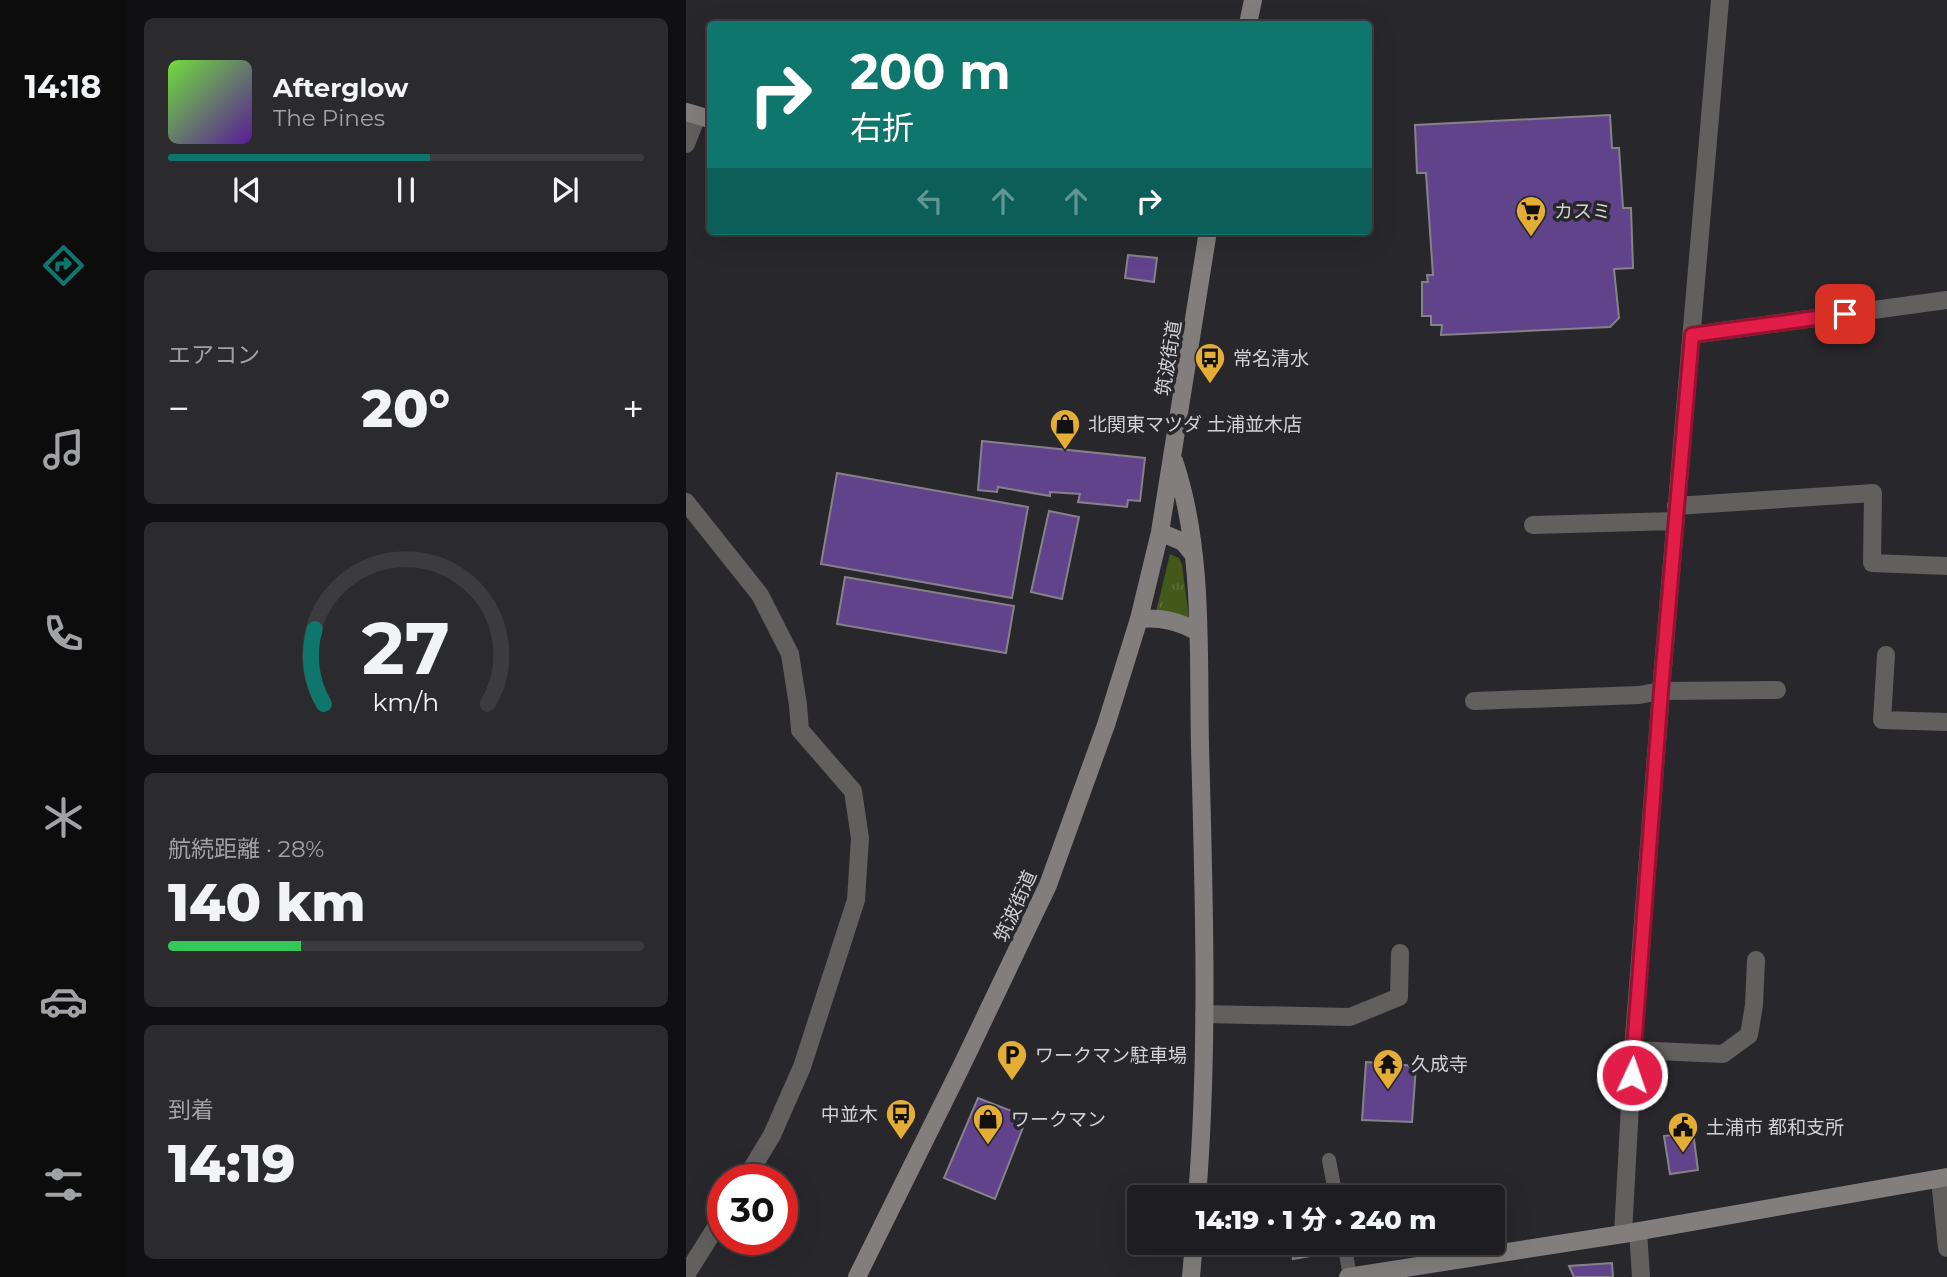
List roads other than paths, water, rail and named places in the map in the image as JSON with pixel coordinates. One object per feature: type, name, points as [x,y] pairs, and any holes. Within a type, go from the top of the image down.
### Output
[{"type":"street","points":[[1249,21],[1253,0]]},
{"type":"street","points":[[1641,1277],[1631,1233],[1633,1050],[1720,0]]},
{"type":"street","points":[[686,144],[698,115]]},
{"type":"street","name":"筑波街道","points":[[857,1277],[1048,886],[1106,725],[1139,620],[1160,532],[1207,235]]},
{"type":"street","points":[[1692,335],[1947,300]]},
{"type":"street","points":[[1173,458],[1183,486],[1198,632],[1204,890],[1203,1104],[1199,1185]]},
{"type":"street","points":[[1533,524],[1873,493],[1872,564],[1947,566]]},
{"type":"street","points":[[686,502],[760,595],[790,654],[799,705],[800,730],[853,791],[860,838],[856,900],[802,1067],[772,1135],[755,1164]]},
{"type":"street","points":[[1160,532],[1183,542],[1192,554]]},
{"type":"street","points":[[1139,620],[1173,620],[1198,632]]},
{"type":"street","points":[[1886,655],[1882,720],[1947,722]]},
{"type":"street","points":[[1474,701],[1639,695],[1661,691],[1777,690]]},
{"type":"street","points":[[1204,1014],[1350,1017],[1399,997],[1400,953]]},
{"type":"street","points":[[1633,1050],[1723,1054],[1749,1035],[1754,1005],[1756,960]]},
{"type":"street","points":[[1349,1277],[1631,1233],[1943,1178],[1947,1248]]},
{"type":"street","points":[[686,1275],[707,1242]]},
{"type":"street","points":[[1191,1277],[1193,1255]]},
{"type":"lane","points":[[1329,1160],[1334,1185]]},
{"type":"lane","points":[[1346,1255],[1349,1277]]},
{"type":"place","name":"カスミ","points":[[1531,238]]},
{"type":"place","name":"常名清水","points":[[1210,385]]},
{"type":"place","name":"北関東マツダ 土浦並木店","points":[[1065,451]]},
{"type":"place","name":"ワークマン駐車場","points":[[1012,1082]]},
{"type":"place","name":"久成寺","points":[[1388,1091]]},
{"type":"place","name":"中並木","points":[[901,1141]]},
{"type":"place","name":"ワークマン","points":[[988,1146]]},
{"type":"place","name":"土浦市 都和支所","points":[[1683,1154]]}]
